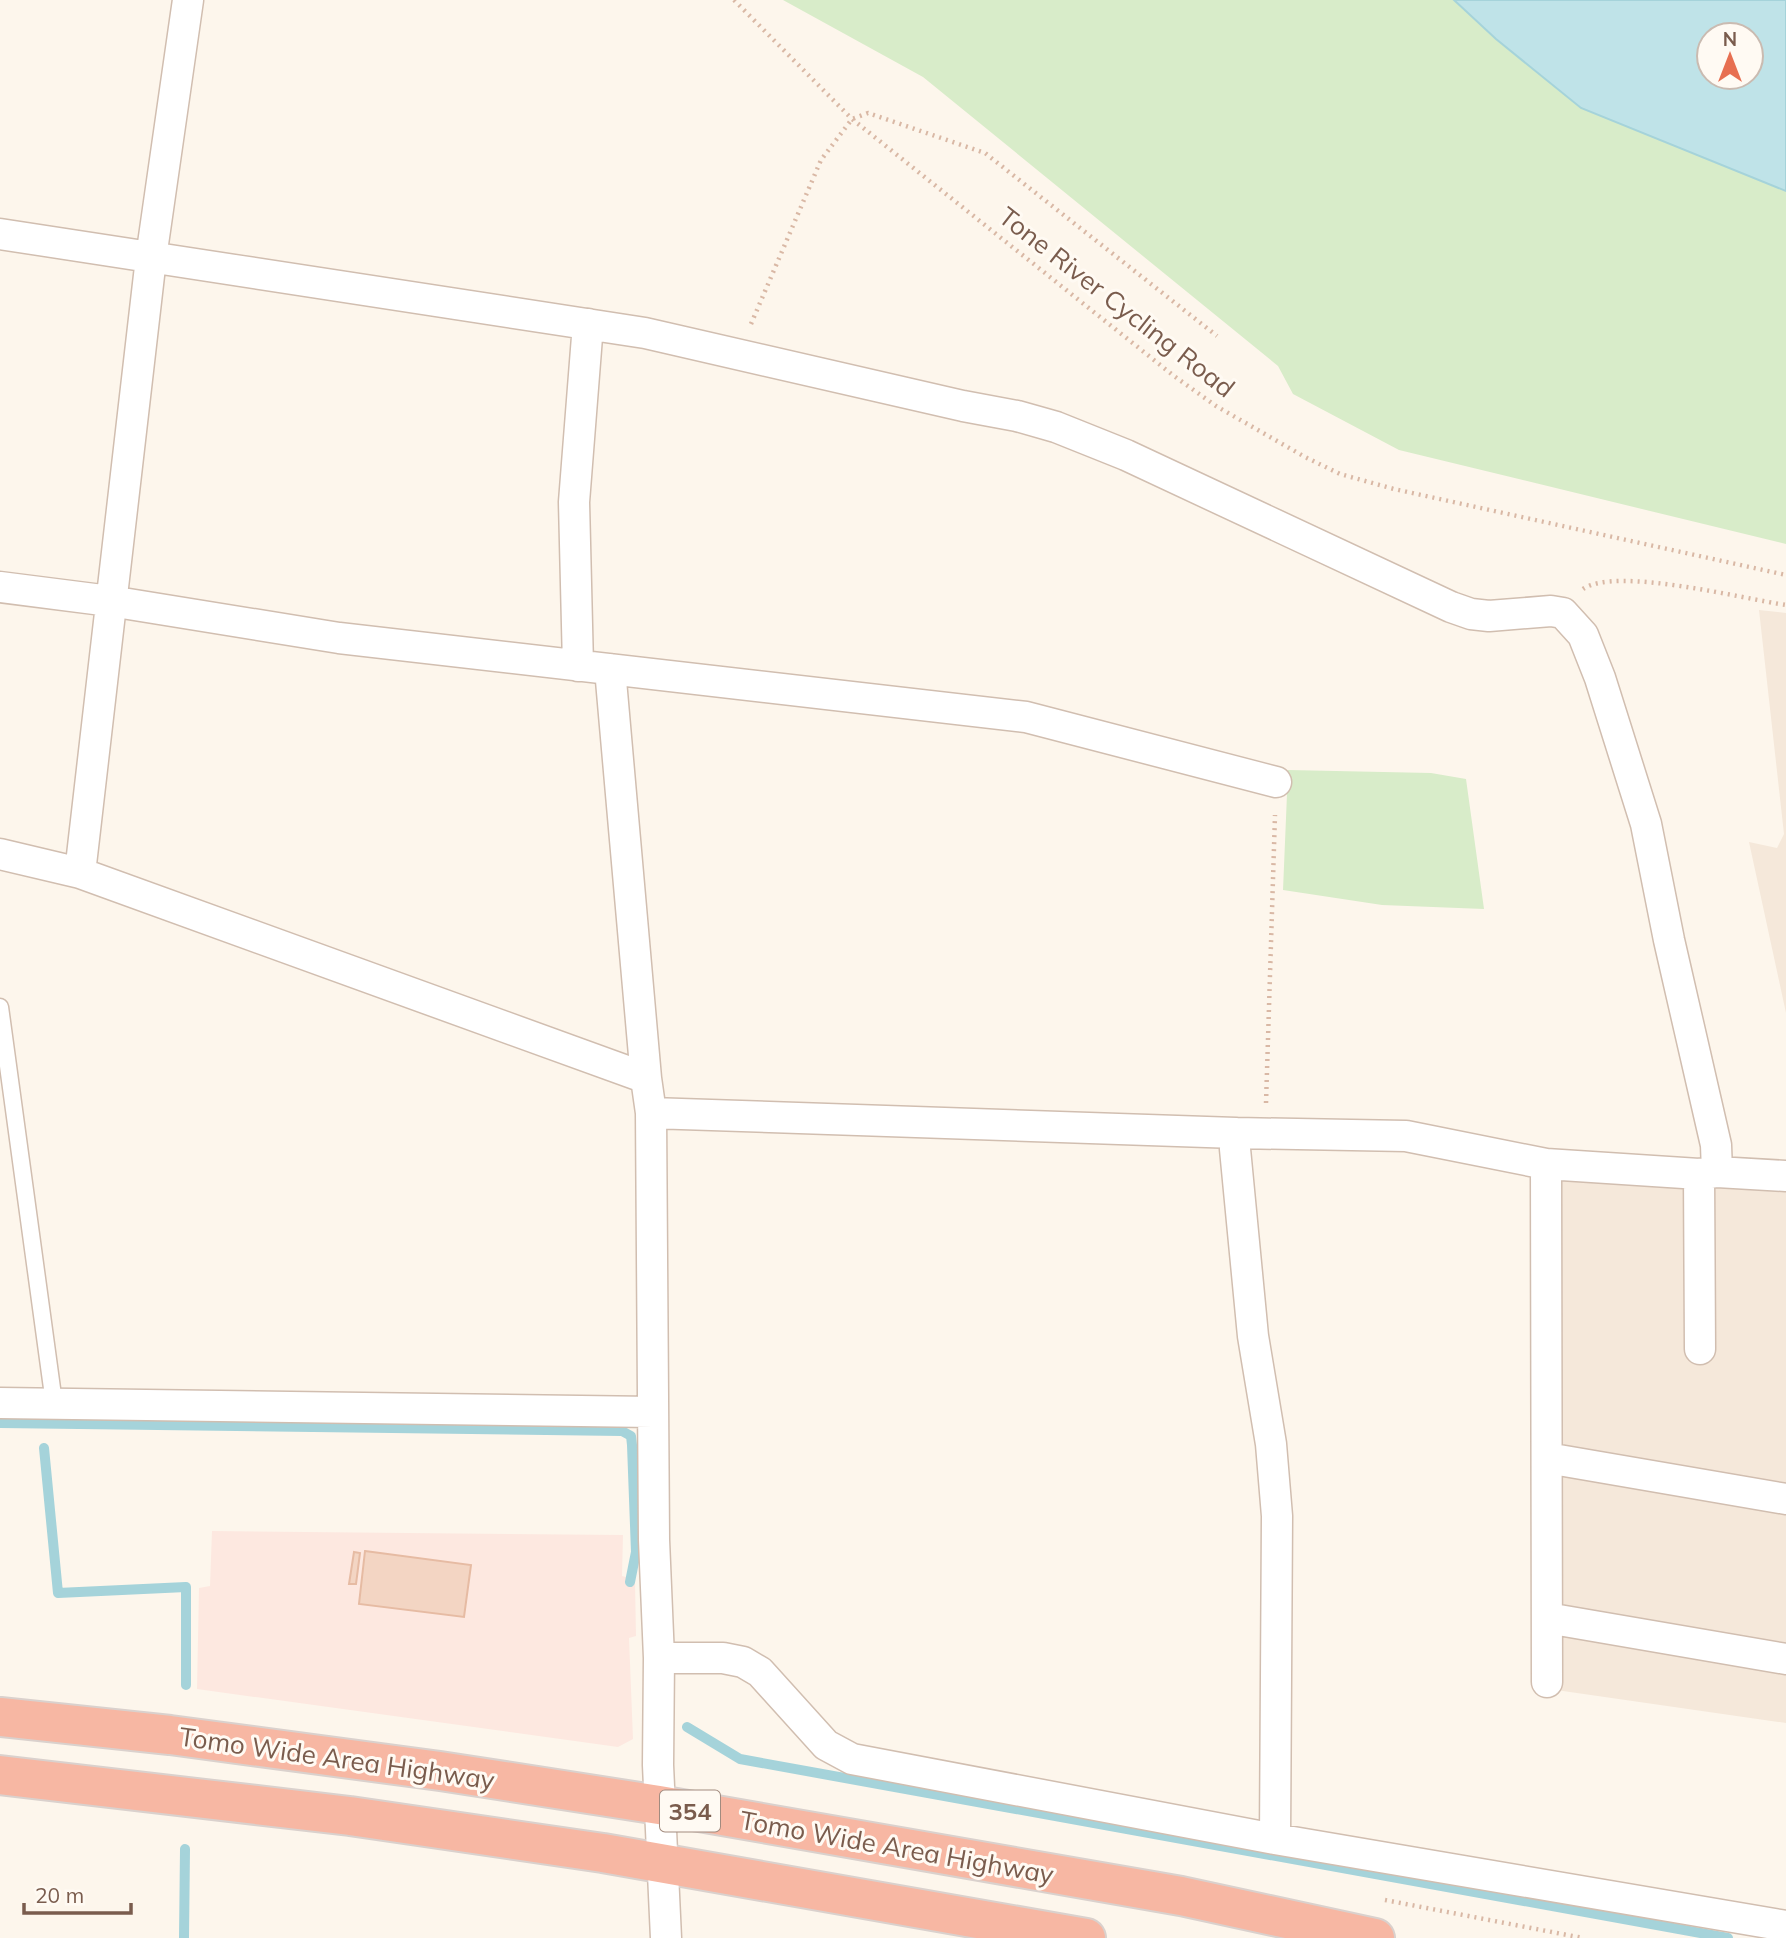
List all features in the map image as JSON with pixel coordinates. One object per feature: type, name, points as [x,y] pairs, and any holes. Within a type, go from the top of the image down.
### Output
[{"type":"highway","name":"Tomo Wide Area Highway","points":[[0,1717],[170,1735],[440,1771],[659,1805],[1181,1896],[1375,1938]]},
{"type":"highway","name":"354","points":[[0,1775],[350,1816],[661,1862],[1086,1938]]},
{"type":"street","points":[[80,873],[151,258],[188,0]]},
{"type":"street","points":[[0,234],[645,333],[1056,427],[1126,455],[1451,607],[1471,614],[1489,616],[1552,611],[1563,613],[1583,635],[1596,667],[1646,824],[1669,940],[1716,1145],[1708,1173],[1700,1349]]},
{"type":"street","points":[[578,666],[574,502],[588,324]]},
{"type":"street","points":[[0,587],[110,601],[338,638],[1026,717],[1276,782]]},
{"type":"street","points":[[610,669],[651,1113],[654,1539],[659,1658],[659,1805],[666,1938]]},
{"type":"street","points":[[0,854],[80,873],[646,1078]]},
{"type":"street","points":[[651,1113],[1406,1136],[1546,1164],[1786,1176]]},
{"type":"street","points":[[1251,1133],[1235,1149],[1253,1336],[1271,1444],[1277,1516],[1275,1839]]},
{"type":"street","points":[[1546,1164],[1547,1682]]},
{"type":"street","points":[[0,1403],[653,1412]]},
{"type":"street","points":[[1547,1458],[1786,1499]]},
{"type":"street","points":[[1547,1618],[1786,1659]]},
{"type":"street","points":[[659,1658],[723,1658],[743,1662],[760,1672],[826,1745],[852,1759],[1275,1839],[1786,1926]]},
{"type":"lane","points":[[0,1007],[54,1403]]},
{"type":"path","name":"Tone River Cycling Road","points":[[734,0],[852,119],[1174,376],[1216,406],[1305,457],[1340,474],[1394,489],[1786,575]]},
{"type":"path","points":[[738,354],[821,160],[852,119],[868,113],[985,153],[1217,336]]},
{"type":"path","points":[[1574,595],[1590,584],[1618,580],[1686,587],[1786,605]]},
{"type":"path","points":[[1251,1133],[1276,782]]},
{"type":"shaded area","points":[[1759,610],[1786,613],[1786,1013],[1749,842],[1777,848],[1784,834]]},
{"type":"shaded area","points":[[1556,1178],[1786,1188],[1786,1723],[1556,1690]]},
{"type":"shaded area","points":[[212,1531],[623,1535],[622,1576],[626,1577],[627,1582],[635,1582],[636,1636],[629,1638],[633,1739],[618,1747],[197,1689],[199,1588],[210,1586]]},
{"type":"green space","points":[[783,0],[1454,0],[1496,39],[1581,108],[1786,191],[1786,544],[1399,450],[1293,394],[1278,366],[923,77]]},
{"type":"green space","points":[[1288,770],[1431,773],[1466,779],[1484,909],[1382,905],[1283,890]]},
{"type":"water","points":[[1454,0],[1786,0],[1786,191],[1581,108],[1496,39]]},
{"type":"building","points":[[365,1551],[471,1565],[464,1617],[359,1604]]},
{"type":"building","points":[[354,1552],[360,1553],[356,1584],[349,1584]]},
{"type":"waterway","points":[[0,1423],[622,1431],[631,1436],[632,1445],[636,1552],[630,1582]]},
{"type":"waterway","points":[[44,1448],[58,1593],[186,1587],[186,1685]]},
{"type":"waterway","points":[[687,1727],[740,1759],[1728,1938]]},
{"type":"waterway","points":[[184,1938],[185,1849]]}]
